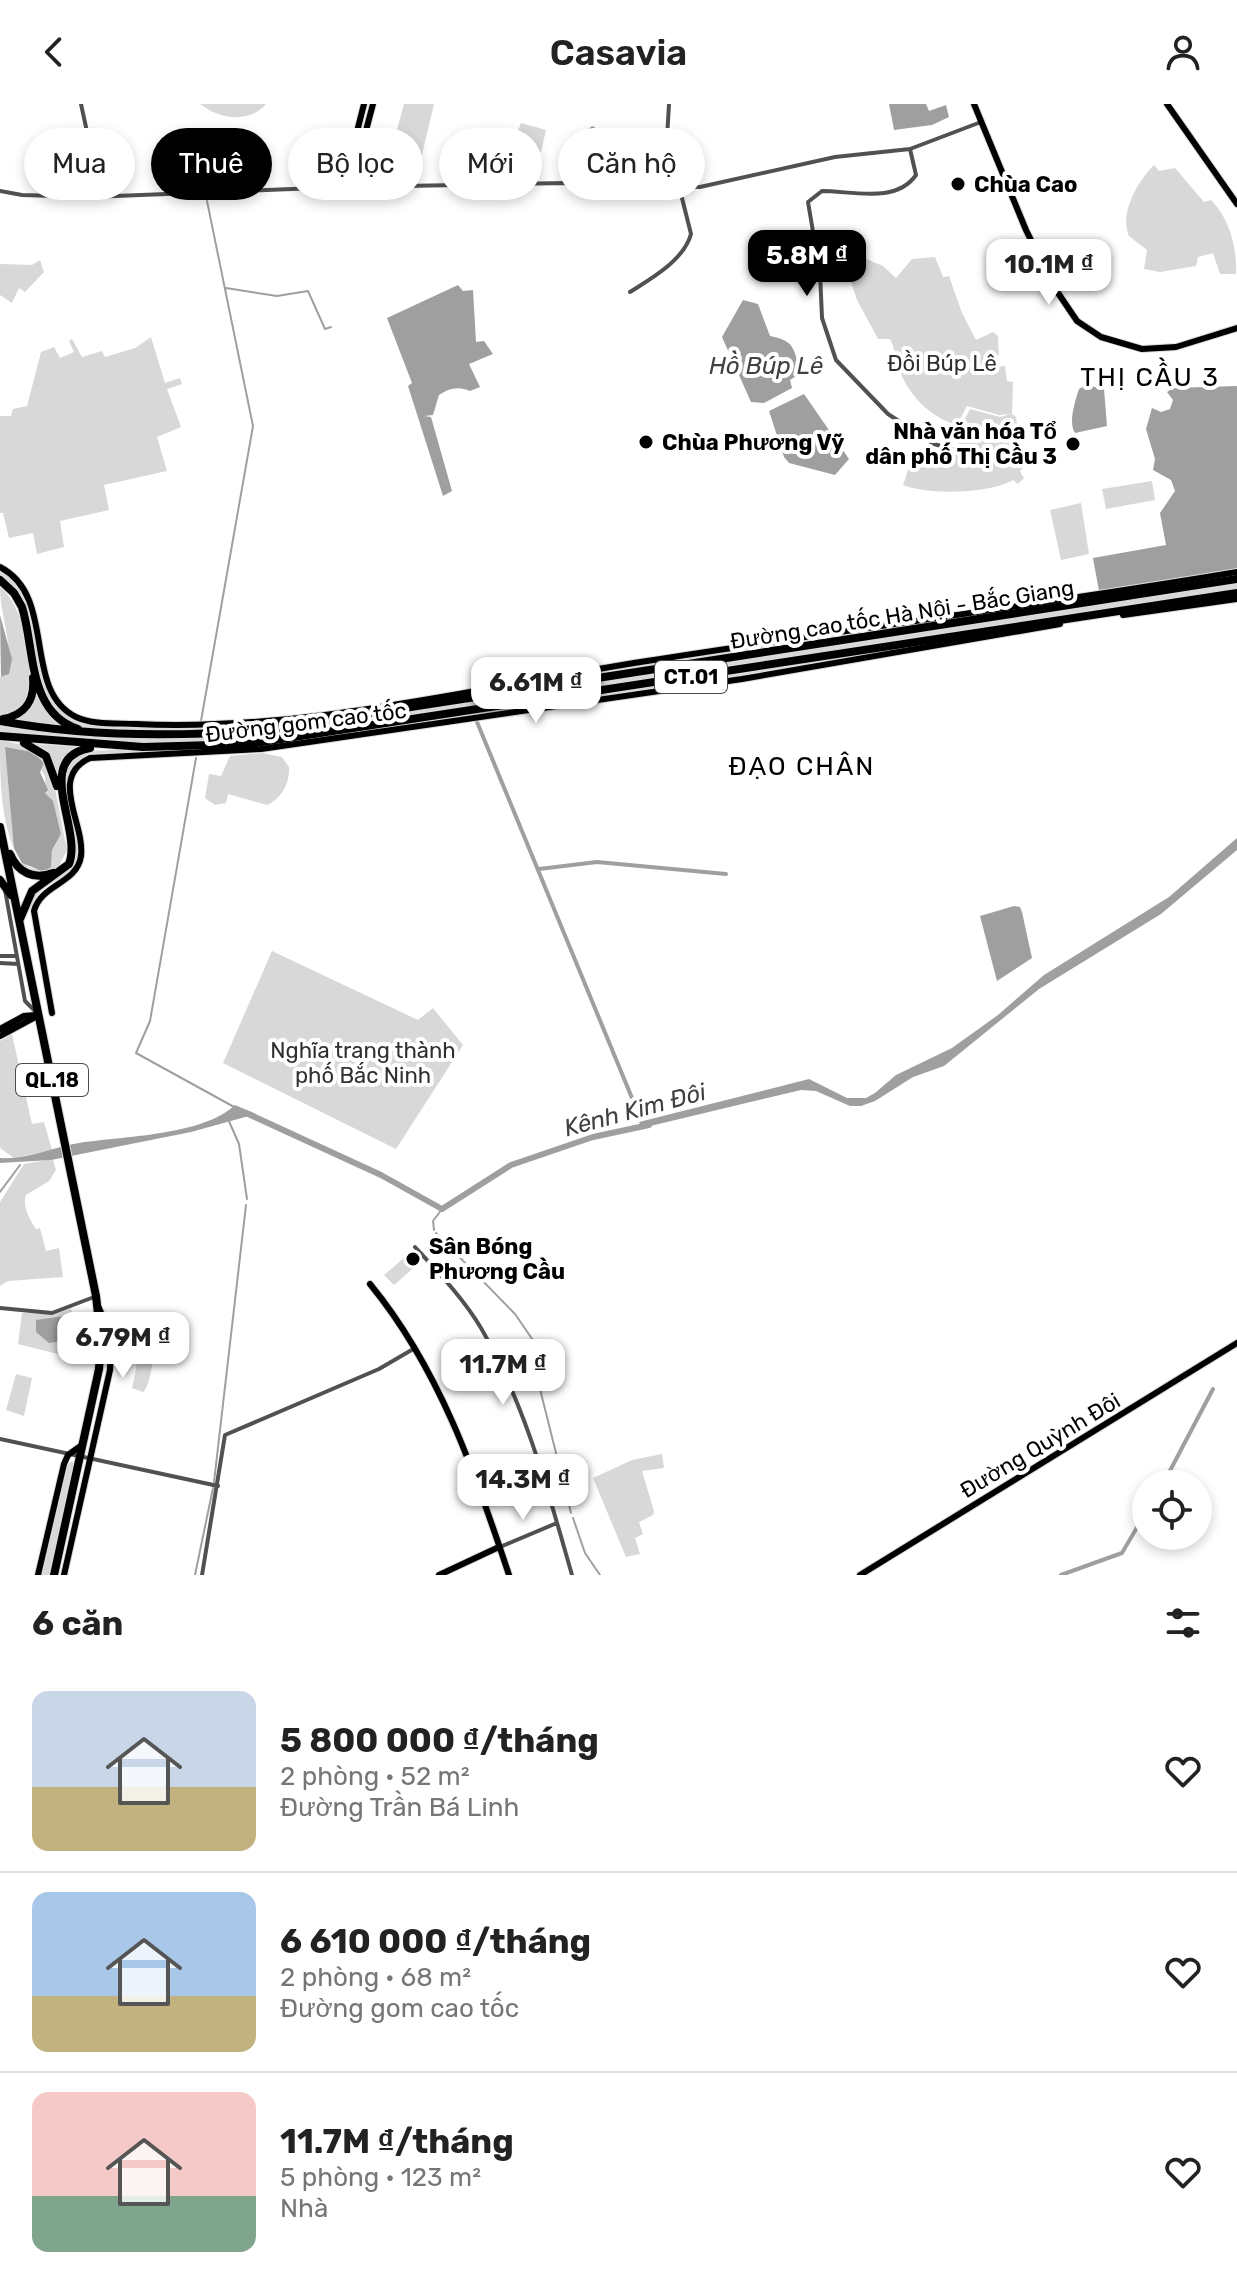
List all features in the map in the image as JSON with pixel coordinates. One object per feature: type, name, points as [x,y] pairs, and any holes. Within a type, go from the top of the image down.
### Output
[{"type":"highway","name":"Đường cao tốc Hà Nội - Bắc Giang","points":[[0,720],[76,731],[163,735],[304,725],[1237,579]]},
{"type":"highway","points":[[0,582],[14,593],[22,607],[39,686],[53,714],[81,730],[163,735]]},
{"type":"highway","points":[[0,582],[18,609],[34,687],[24,711],[0,720]]},
{"type":"highway","name":"Đường cao tốc Hà Nội - Bắc Giang","points":[[0,737],[143,747],[230,745],[306,737],[1237,593]]},
{"type":"highway","points":[[0,737],[32,745],[51,763],[69,842],[68,855],[52,873],[39,876],[26,873],[14,862],[1,830]]},
{"type":"highway","points":[[20,921],[32,891],[62,872],[71,857],[72,843],[60,782],[67,761],[88,749],[143,747]]},
{"type":"highway","points":[[0,869],[1,830]]},
{"type":"highway","name":"QL.18","points":[[1,830],[97,1301],[101,1357],[54,1575]]},
{"type":"highway","name":"QL.18","points":[[0,881],[11,894],[20,921]]},
{"type":"highway","points":[[82,1445],[90,1460]]},
{"type":"main road","points":[[359,128],[364,104]]},
{"type":"main road","points":[[365,128],[373,104]]},
{"type":"main road","points":[[974,104],[1043,266],[1077,321],[1100,337],[1142,349],[1176,347],[1237,328]]},
{"type":"main road","points":[[1167,104],[1237,204]]},
{"type":"main road","name":"Đường gom cao tốc","points":[[0,567],[11,573],[26,591],[49,688],[66,710],[94,722],[197,725],[320,715],[672,657],[996,611],[1237,572]]},
{"type":"main road","name":"Đường gom cao tốc","points":[[52,1013],[34,911],[43,893],[68,878],[80,861],[81,846],[70,785],[74,770],[90,758],[261,749],[598,701],[1049,626],[1237,599]]},
{"type":"main road","points":[[0,1029],[24,1016],[39,1015]]},
{"type":"main road","points":[[0,1036],[39,1015]]},
{"type":"main road","points":[[370,1284],[417,1347],[465,1449],[509,1575]]},
{"type":"main road","points":[[64,1575],[111,1362],[111,1335],[97,1301]]},
{"type":"main road","name":"Đường Quỳnh Đôi","points":[[860,1575],[1237,1343]]},
{"type":"main road","points":[[38,1575],[68,1455],[82,1445]]},
{"type":"main road","points":[[439,1575],[499,1547]]},
{"type":"street","points":[[81,104],[86,128]]},
{"type":"street","points":[[668,128],[669,104]]},
{"type":"street","points":[[705,185],[835,157],[910,149],[981,122]]},
{"type":"street","points":[[910,149],[916,177],[895,189],[877,195],[822,191],[809,200],[822,318],[836,360],[873,402],[934,444],[955,450]]},
{"type":"street","points":[[423,186],[558,183]]},
{"type":"street","points":[[135,194],[288,189]]},
{"type":"street","points":[[0,191],[24,193]]},
{"type":"street","points":[[630,292],[662,272],[689,241],[691,234],[683,200]]},
{"type":"street","points":[[0,881],[5,890],[25,1001],[39,1015]]},
{"type":"street","points":[[0,956],[16,956]]},
{"type":"street","points":[[0,963],[18,964]]},
{"type":"street","points":[[415,1247],[462,1302],[487,1340],[528,1433],[572,1575]]},
{"type":"street","points":[[0,1308],[52,1313],[97,1301]]},
{"type":"street","points":[[202,1575],[225,1435],[379,1369],[417,1347]]},
{"type":"street","points":[[0,1439],[218,1486]]},
{"type":"street","points":[[499,1547],[557,1523]]},
{"type":"green space","points":[[200,104],[266,104],[251,115],[234,117],[216,113]]},
{"type":"green space","points":[[404,104],[434,104],[423,151],[423,128],[397,128]]},
{"type":"green space","points":[[521,123],[539,128],[519,128]]},
{"type":"green space","points":[[1154,165],[1159,171],[1175,168],[1204,202],[1211,200],[1218,208],[1231,234],[1236,274],[1220,274],[1213,253],[1198,257],[1196,266],[1160,272],[1144,269],[1147,250],[1129,236],[1126,217],[1136,188]]},
{"type":"green space","name":"Đồi Búp Lê","points":[[862,257],[883,266],[896,278],[912,259],[935,257],[943,277],[949,276],[962,313],[976,340],[993,332],[998,336],[999,355],[983,360],[986,368],[1005,366],[1007,381],[1013,382],[1012,414],[1016,417],[1019,439],[1031,460],[1020,471],[1024,478],[1018,484],[1013,480],[989,488],[958,492],[903,485],[915,449],[933,455],[957,452],[960,428],[970,409],[1000,417],[1011,414],[999,415],[967,406],[957,425],[932,413],[918,400],[902,376],[890,339],[878,339],[857,300],[847,270]]},
{"type":"green space","points":[[40,260],[44,272],[25,292],[19,288],[12,303],[0,295],[0,264],[32,265]]},
{"type":"green space","points":[[151,337],[165,383],[180,378],[182,384],[167,389],[181,427],[157,437],[167,471],[104,485],[109,510],[60,521],[64,547],[37,554],[33,533],[9,538],[3,513],[0,513],[0,416],[11,416],[13,409],[27,406],[41,352],[54,347],[60,358],[74,352],[69,341],[72,339],[82,357],[102,351],[105,357],[135,348]]},
{"type":"green space","points":[[1152,481],[1155,500],[1106,509],[1102,489]]},
{"type":"green space","points":[[1081,503],[1089,554],[1061,560],[1050,510]]},
{"type":"green space","points":[[0,569],[16,582],[26,599],[44,681],[53,699],[66,714],[89,723],[132,726],[246,724],[359,711],[585,674],[586,678],[320,721],[206,732],[89,728],[62,720],[43,694],[27,622],[0,577]]},
{"type":"green space","points":[[1237,583],[1237,589],[284,736],[142,744],[70,741],[0,731],[0,726],[71,735],[143,738],[215,737],[286,731]]},
{"type":"green space","points":[[0,587],[9,597],[22,624],[30,672],[30,700],[6,717],[0,716],[0,677],[6,676],[9,654]]},
{"type":"green space","points":[[853,631],[853,636],[589,678],[592,672]]},
{"type":"green space","points":[[849,655],[846,659],[590,699],[590,696]]},
{"type":"green space","points":[[37,689],[73,730],[7,722]]},
{"type":"green space","points":[[588,696],[583,701],[282,744],[88,756],[75,765],[69,777],[68,790],[78,847],[76,860],[70,871],[39,893],[28,912],[32,894],[65,872],[74,853],[64,775],[70,762],[84,751],[239,746]]},
{"type":"green space","points":[[0,740],[32,747],[51,767],[67,850],[58,868],[31,874],[18,856],[31,868],[51,867],[52,850],[61,834],[53,802],[46,798],[45,777],[33,752],[5,747],[17,854],[13,846],[4,812]]},
{"type":"green space","points":[[33,744],[84,747],[79,749],[59,780]]},
{"type":"green space","points":[[262,753],[282,757],[289,767],[286,784],[276,799],[267,805],[228,794],[226,803],[215,805],[205,798],[209,774],[221,776],[230,756]]},
{"type":"green space","name":"Nghĩa trang thành phố Bắc Ninh","points":[[272,951],[418,1020],[433,1008],[463,1045],[396,1149],[223,1063]]},
{"type":"green space","points":[[12,1034],[32,1124],[44,1122],[52,1150],[14,1158],[0,1148],[0,1041]]},
{"type":"green space","points":[[53,1159],[56,1170],[49,1181],[26,1195],[25,1204],[36,1229],[40,1228],[46,1251],[59,1248],[63,1277],[8,1281],[0,1286],[0,1202],[24,1164]]},
{"type":"green space","points":[[417,1247],[426,1257],[394,1285],[384,1275]]},
{"type":"green space","points":[[71,1309],[78,1325],[74,1337],[62,1346],[62,1355],[18,1344],[22,1313],[56,1313]]},
{"type":"green space","points":[[151,1324],[154,1338],[151,1370],[143,1392],[132,1388],[136,1369],[135,1326]]},
{"type":"green space","points":[[16,1374],[32,1378],[24,1416],[6,1410]]},
{"type":"green space","points":[[662,1454],[664,1468],[642,1471],[654,1511],[653,1515],[639,1522],[643,1534],[635,1538],[640,1554],[626,1557],[593,1478],[632,1460]]},
{"type":"green space","points":[[72,1461],[75,1466],[51,1575],[41,1575],[66,1466]]},
{"type":"water","points":[[889,104],[926,104],[929,111],[946,105],[949,117],[932,125],[894,130]]},
{"type":"water","points":[[458,285],[463,291],[473,290],[476,342],[484,341],[493,354],[469,364],[480,387],[470,391],[450,389],[439,395],[433,415],[424,416],[431,417],[452,491],[443,496],[408,386],[412,383],[387,318]]},
{"type":"water","name":"Hồ Búp Lê","points":[[743,300],[758,304],[770,336],[789,344],[795,352],[801,373],[790,380],[792,388],[764,403],[751,402],[722,337]]},
{"type":"water","points":[[1086,385],[1104,389],[1107,426],[1075,433],[1072,424],[1074,406],[1079,389]]},
{"type":"water","points":[[1237,386],[1237,569],[1099,591],[1093,558],[1166,545],[1160,513],[1175,491],[1171,480],[1153,470],[1155,459],[1146,429],[1152,408],[1161,412],[1170,409],[1173,400],[1167,392],[1173,388]]},
{"type":"water","name":"Hồ Búp Lê","points":[[804,394],[849,459],[835,475],[789,463],[784,457],[769,411]]},
{"type":"water","points":[[0,615],[12,659],[9,674],[1,677]]},
{"type":"water","points":[[5,747],[33,752],[44,763],[40,772],[48,790],[45,793],[53,801],[61,834],[52,850],[51,867],[44,872],[22,863],[14,848]]},
{"type":"water","points":[[1237,838],[1237,850],[1161,914],[1039,989],[944,1066],[913,1077],[875,1101],[850,1106],[816,1091],[801,1090],[642,1128],[639,1122],[809,1079],[847,1098],[866,1098],[896,1075],[952,1048],[998,1015],[1044,975],[1169,897]]},
{"type":"water","points":[[1020,907],[1022,912],[1032,958],[997,981],[980,916]]},
{"type":"water","points":[[235,1105],[256,1114],[191,1132],[51,1160],[0,1163],[0,1158],[20,1157],[79,1143],[182,1129],[221,1115]]},
{"type":"water","points":[[64,1316],[70,1319],[72,1327],[62,1341],[49,1343],[36,1332],[36,1320]]},
{"type":"waterway","points":[[201,721],[253,426],[207,201]]},
{"type":"waterway","points":[[226,288],[277,296],[308,291],[325,329],[331,327]]},
{"type":"waterway","points":[[477,722],[639,1115]]},
{"type":"waterway","points":[[196,758],[150,1021],[136,1053],[236,1108]]},
{"type":"waterway","points":[[539,869],[597,862],[726,874]]},
{"type":"waterway","name":"Kênh Kim Đôi","points":[[246,1113],[381,1175],[442,1209],[511,1165],[593,1137],[649,1125]]},
{"type":"waterway","points":[[228,1119],[239,1144],[247,1199]]},
{"type":"waterway","points":[[0,1192],[20,1165]]},
{"type":"waterway","points":[[214,1482],[246,1205]]},
{"type":"waterway","points":[[434,1230],[433,1221],[442,1209]]},
{"type":"waterway","points":[[436,1233],[515,1314],[539,1349],[540,1389],[571,1513]]},
{"type":"waterway","points":[[1170,1470],[1213,1389]]},
{"type":"waterway","points":[[195,1575],[213,1488]]},
{"type":"waterway","points":[[573,1518],[585,1553],[600,1575]]},
{"type":"waterway","points":[[1061,1575],[1122,1553],[1132,1536]]},
{"type":"place","name":"Chùa Cao","points":[[958,184]]},
{"type":"place","name":"Chùa Phương Vỹ","points":[[646,442]]},
{"type":"place","name":"Nhà văn hóa Tổ dân phố Thị Cầu 3","points":[[1073,444]]},
{"type":"place","name":"Sân Bóng Phương Cầu","points":[[413,1259]]},
{"type":"district","name":"THỊ CẦU 3","points":[[1150,377]]},
{"type":"district","name":"ĐẠO CHÂN","points":[[802,766]]}]
